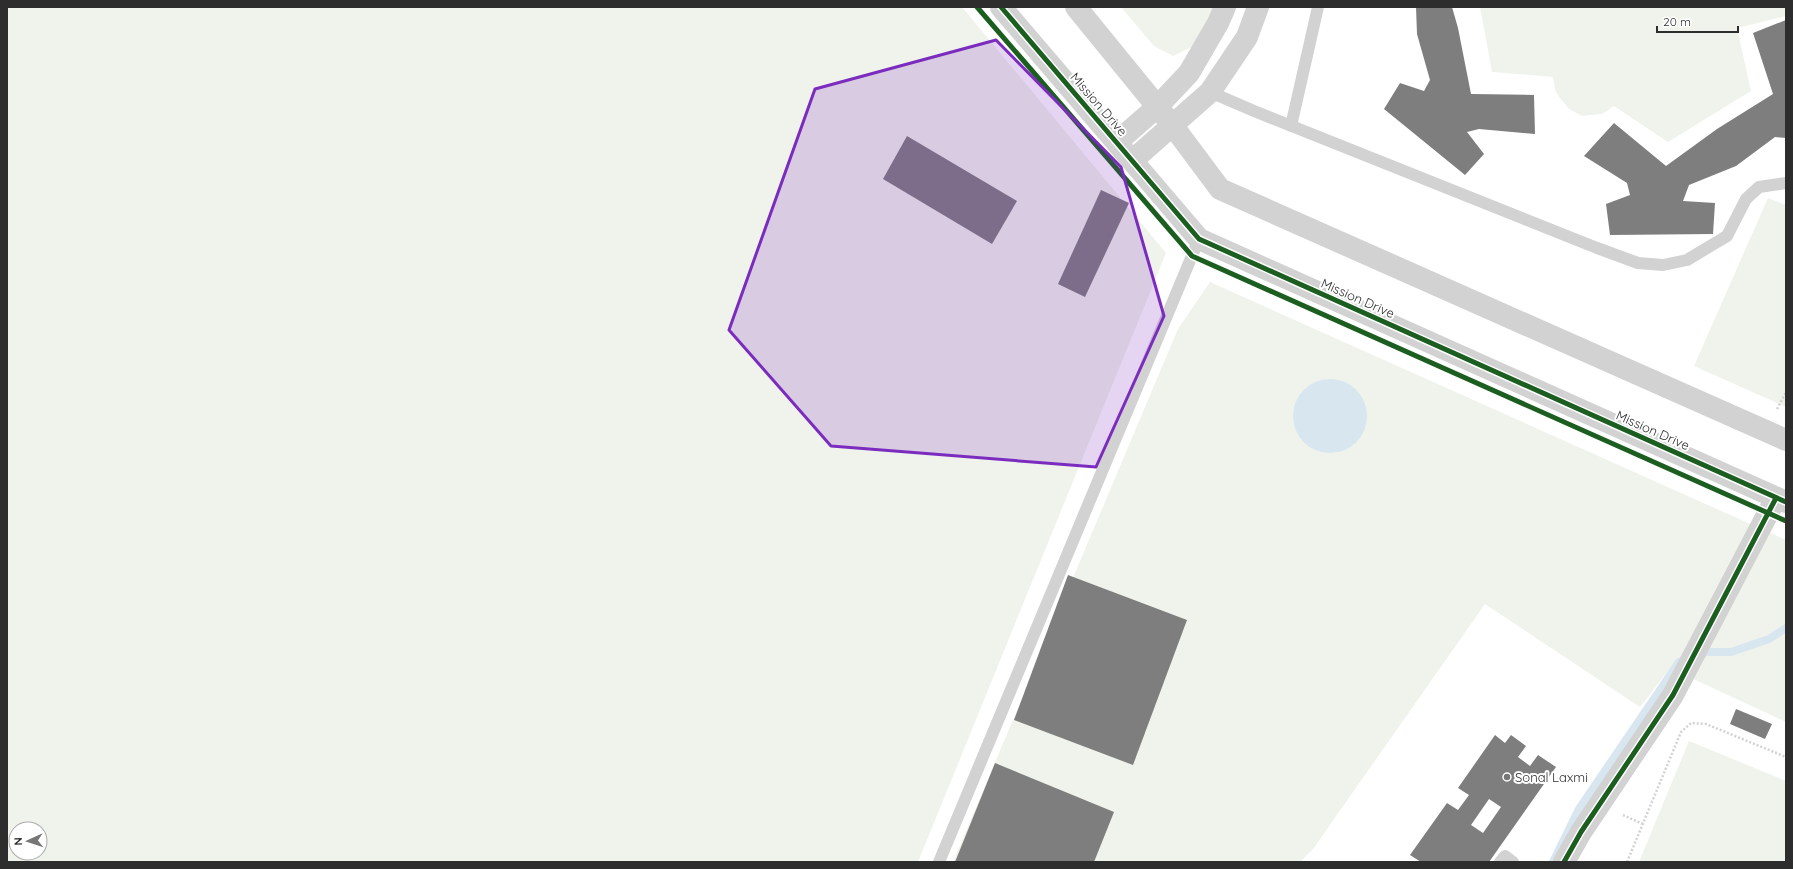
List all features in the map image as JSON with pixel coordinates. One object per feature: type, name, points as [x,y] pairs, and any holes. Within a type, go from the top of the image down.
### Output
[{"type":"street","name":"Mission Drive","points":[[1000,7],[1133,160],[1199,239],[1781,500]]},
{"type":"street","points":[[1076,7],[1173,126],[1220,188],[1786,440]]},
{"type":"street","points":[[1117,142],[1157,107],[1189,73],[1218,23],[1225,7]]},
{"type":"street","points":[[1133,160],[1210,92],[1247,37],[1258,7]]},
{"type":"street","points":[[1564,862],[1581,832],[1673,695],[1701,640],[1781,500]]},
{"type":"lane","points":[[1291,126],[1318,7]]},
{"type":"lane","points":[[1210,92],[1291,126],[1638,263],[1663,265],[1687,260],[1727,236],[1746,199],[1759,187],[1786,183]]},
{"type":"lane","points":[[939,862],[1199,239]]},
{"type":"lane","points":[[1500,862],[1504,856],[1513,862]]},
{"type":"path","points":[[1627,862],[1681,732],[1691,723],[1706,724],[1786,757]]},
{"type":"highlighted area","points":[[996,40],[1121,167],[1164,316],[1096,467],[831,446],[729,330],[815,89]]},
{"type":"shaded area","points":[[7,7],[962,7],[1166,253],[918,862],[7,862]]},
{"type":"shaded area","points":[[1121,7],[1221,7],[1192,47],[1173,56],[1154,46]]},
{"type":"shaded area","points":[[1480,7],[1786,7],[1786,16],[1737,28],[1751,91],[1668,142],[1614,106],[1602,114],[1582,116],[1569,109],[1555,90],[1553,77],[1492,72]]},
{"type":"shaded area","points":[[1768,198],[1786,205],[1786,407],[1694,366]]},
{"type":"shaded area","points":[[1210,282],[1786,540],[1786,722],[1689,677],[1668,671],[1640,707],[1485,604],[1313,849],[1300,862],[953,862],[1178,329]]},
{"type":"shaded area","points":[[1330,379],[1344,382],[1356,390],[1364,402],[1367,416],[1364,430],[1356,442],[1344,450],[1330,453],[1316,450],[1304,442],[1296,430],[1293,416],[1296,402],[1304,390],[1316,382]]},
{"type":"shaded area","points":[[1689,741],[1786,781],[1786,862],[1639,862]]},
{"type":"building","points":[[1416,7],[1452,7],[1458,28],[1471,94],[1534,95],[1535,134],[1479,129],[1467,132],[1484,154],[1465,175],[1384,109],[1400,83],[1424,91],[1430,80],[1417,34]]},
{"type":"building","points":[[1786,20],[1786,138],[1775,137],[1736,166],[1689,185],[1683,201],[1715,203],[1713,234],[1610,235],[1606,204],[1630,195],[1627,183],[1584,156],[1614,123],[1666,166],[1717,129],[1773,94],[1753,33]]},
{"type":"building","points":[[907,136],[1017,201],[992,244],[883,179]]},
{"type":"building","points":[[1101,190],[1129,203],[1085,297],[1058,284]]},
{"type":"building","points":[[1068,575],[1187,620],[1133,765],[1014,720]]},
{"type":"building","points":[[1736,709],[1772,724],[1765,739],[1730,724]]},
{"type":"building","points":[[1495,735],[1505,743],[1511,735],[1526,746],[1518,757],[1530,766],[1538,755],[1556,767],[1489,862],[1421,862],[1410,855],[1447,803],[1458,810],[1469,795],[1458,788]],"holes":[[[1489,799],[1501,807],[1483,833],[1471,825]]]},
{"type":"building","points":[[995,763],[1114,812],[1094,862],[955,862]]},
{"type":"waterway","points":[[1698,652],[1731,652],[1769,639],[1786,628]]},
{"type":"waterway","points":[[1553,862],[1579,809],[1679,662]]},
{"type":"cycle path","points":[[977,7],[1192,256],[1786,521]]},
{"type":"cycle path","points":[[1001,7],[1199,239],[1786,502]]},
{"type":"cycle path","points":[[1564,862],[1581,832],[1673,695],[1776,498]]},
{"type":"place","name":"Sonal Laxmi","points":[[1507,777]]}]
